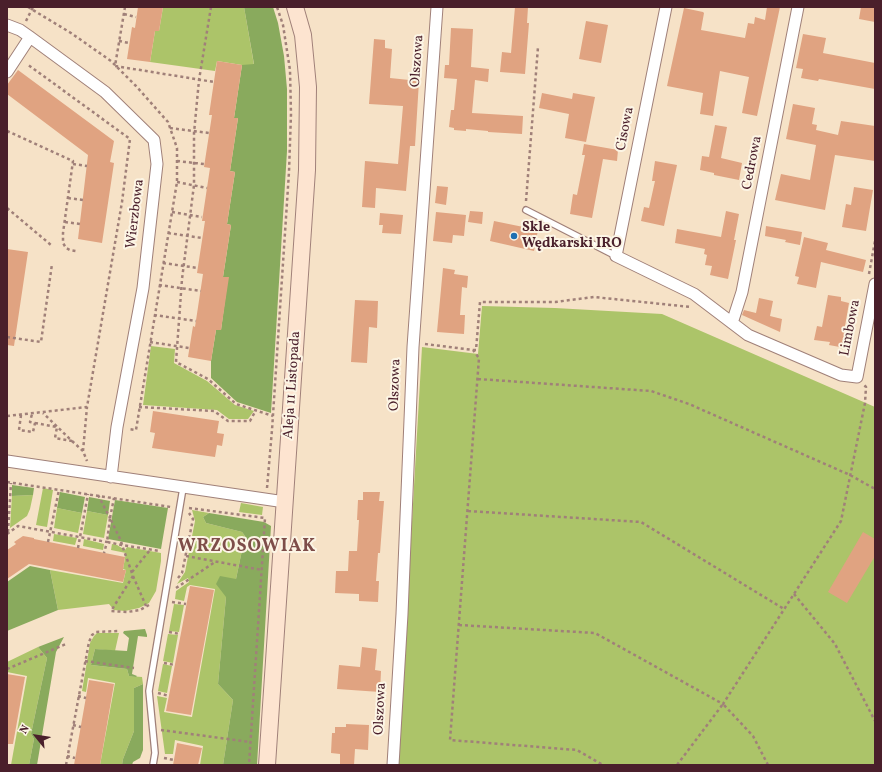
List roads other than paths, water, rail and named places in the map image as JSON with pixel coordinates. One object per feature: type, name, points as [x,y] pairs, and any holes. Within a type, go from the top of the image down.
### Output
[{"type":"street","name":"Aleja 11 Listopada","points":[[267,765],[307,162],[308,87],[303,35],[295,7]]},
{"type":"street","name":"Olszowa","points":[[393,765],[402,614],[413,343],[437,7]]},
{"type":"street","name":"Cisowa","points":[[616,256],[666,7]]},
{"type":"street","name":"Cedrowa","points":[[732,323],[742,292],[798,7]]},
{"type":"street","name":"Wierzbowa","points":[[7,25],[20,30],[105,92],[154,140],[157,164],[143,288],[117,427],[111,477]]},
{"type":"street","points":[[7,72],[30,37]]},
{"type":"street","points":[[616,256],[694,294],[732,323]]},
{"type":"street","name":"Limbowa","points":[[732,323],[748,335],[841,375],[857,377],[875,284]]},
{"type":"street","points":[[7,461],[285,502]]},
{"type":"lane","points":[[526,210],[616,256]]},
{"type":"lane","points":[[153,765],[155,753],[148,691],[183,488]]},
{"type":"place","name":"Skle Wędkarski IRO","points":[[514,236]]},
{"type":"district","name":"WRZOSOWIAK","points":[[247,548]]}]
